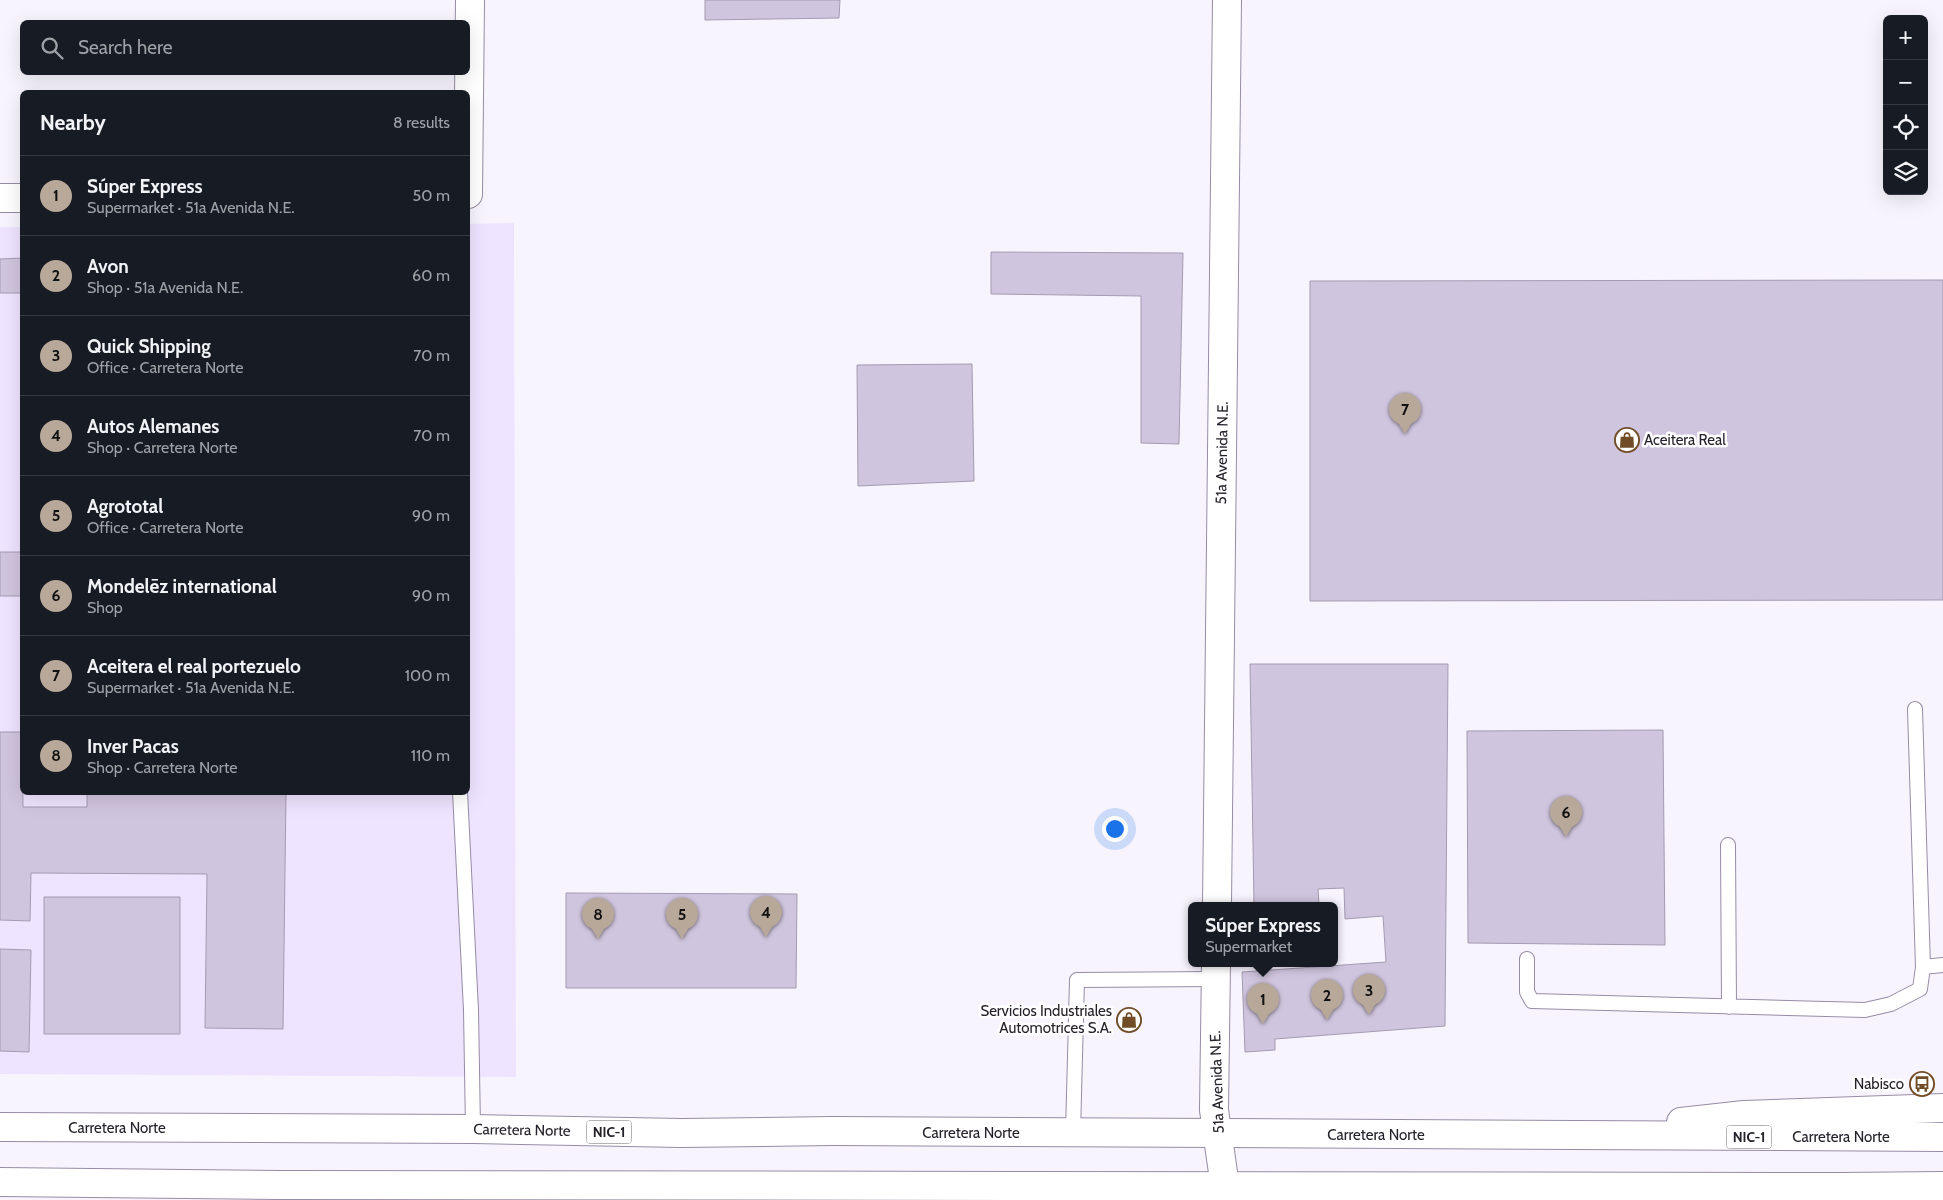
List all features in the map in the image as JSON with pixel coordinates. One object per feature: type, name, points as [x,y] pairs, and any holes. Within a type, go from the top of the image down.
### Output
[{"type":"main road","points":[[470,0],[470,20]]},
{"type":"main road","name":"51a Avenida N.E.","points":[[1217,902],[1228,0]]},
{"type":"main road","points":[[469,75],[469,90]]},
{"type":"main road","points":[[0,198],[20,198]]},
{"type":"main road","name":"51a Avenida N.E.","points":[[1216,971],[1214,1110],[1226,1193]]},
{"type":"main road","points":[[1556,1136],[1744,1114],[1943,1108]]},
{"type":"main road","name":"Carretera Norte","points":[[0,1127],[473,1130],[681,1134],[834,1132],[1943,1138]]},
{"type":"main road","points":[[0,1182],[1226,1193],[1943,1186]]},
{"type":"main road","points":[[281,1185],[337,1200]]},
{"type":"main road","points":[[1840,1187],[1930,1200]]},
{"type":"lane","points":[[1527,960],[1527,992],[1532,1001],[1864,1010],[1891,1004],[1920,989],[1924,967],[1915,709]]},
{"type":"lane","points":[[460,795],[471,1010],[473,1130]]},
{"type":"lane","points":[[1728,845],[1729,1007]]},
{"type":"lane","points":[[1924,967],[1943,965]]},
{"type":"lane","points":[[1073,1133],[1076,980],[1216,971]]},
{"type":"shaded area","points":[[514,223],[516,1077],[0,1074],[0,227],[20,227],[20,795],[470,795],[470,224]]},
{"type":"building","points":[[705,0],[840,0],[839,18],[705,20]]},
{"type":"building","points":[[991,252],[1183,253],[1179,444],[1141,443],[1141,296],[991,294]]},
{"type":"building","points":[[20,258],[20,293],[0,293],[0,259]]},
{"type":"building","name":"Aceitera Real","points":[[1943,280],[1943,600],[1310,601],[1310,281]]},
{"type":"building","points":[[972,364],[974,481],[858,486],[857,365]]},
{"type":"building","points":[[0,552],[20,552],[20,596],[0,596]]},
{"type":"building","points":[[1250,664],[1448,664],[1445,1026],[1275,1039],[1275,1050],[1245,1052],[1242,972],[1338,967],[1338,965],[1386,962],[1383,916],[1345,919],[1344,888],[1318,889],[1319,902],[1254,902]]},
{"type":"building","points":[[1663,730],[1665,945],[1468,943],[1467,731]]},
{"type":"building","points":[[0,732],[20,732],[20,795],[23,795],[23,807],[87,807],[87,795],[286,795],[283,1029],[205,1028],[207,874],[31,873],[30,921],[0,920]]},
{"type":"building","points":[[566,893],[797,894],[796,988],[566,988]]},
{"type":"building","points":[[44,897],[180,897],[180,1034],[44,1034]]},
{"type":"building","points":[[0,949],[31,950],[29,1052],[0,1051]]},
{"type":"place","name":"Aceitera el real portezuelo","points":[[1405,434]]},
{"type":"place","name":"Aceitera Real","points":[[1627,440]]},
{"type":"place","name":"Mondelēz international","points":[[1566,837]]},
{"type":"place","name":"Autos Alemanes","points":[[766,937]]},
{"type":"place","name":"Inver Pacas","points":[[598,939]]},
{"type":"place","name":"Agrototal","points":[[682,939]]},
{"type":"place","name":"Quick Shipping","points":[[1369,1015]]},
{"type":"place","name":"Servicios Industriales Automotrices S.A.","points":[[1129,1020]]},
{"type":"place","name":"Avon","points":[[1327,1020]]},
{"type":"place","name":"Súper Express","points":[[1263,1024]]},
{"type":"place","name":"Nabisco","points":[[1922,1084]]}]
